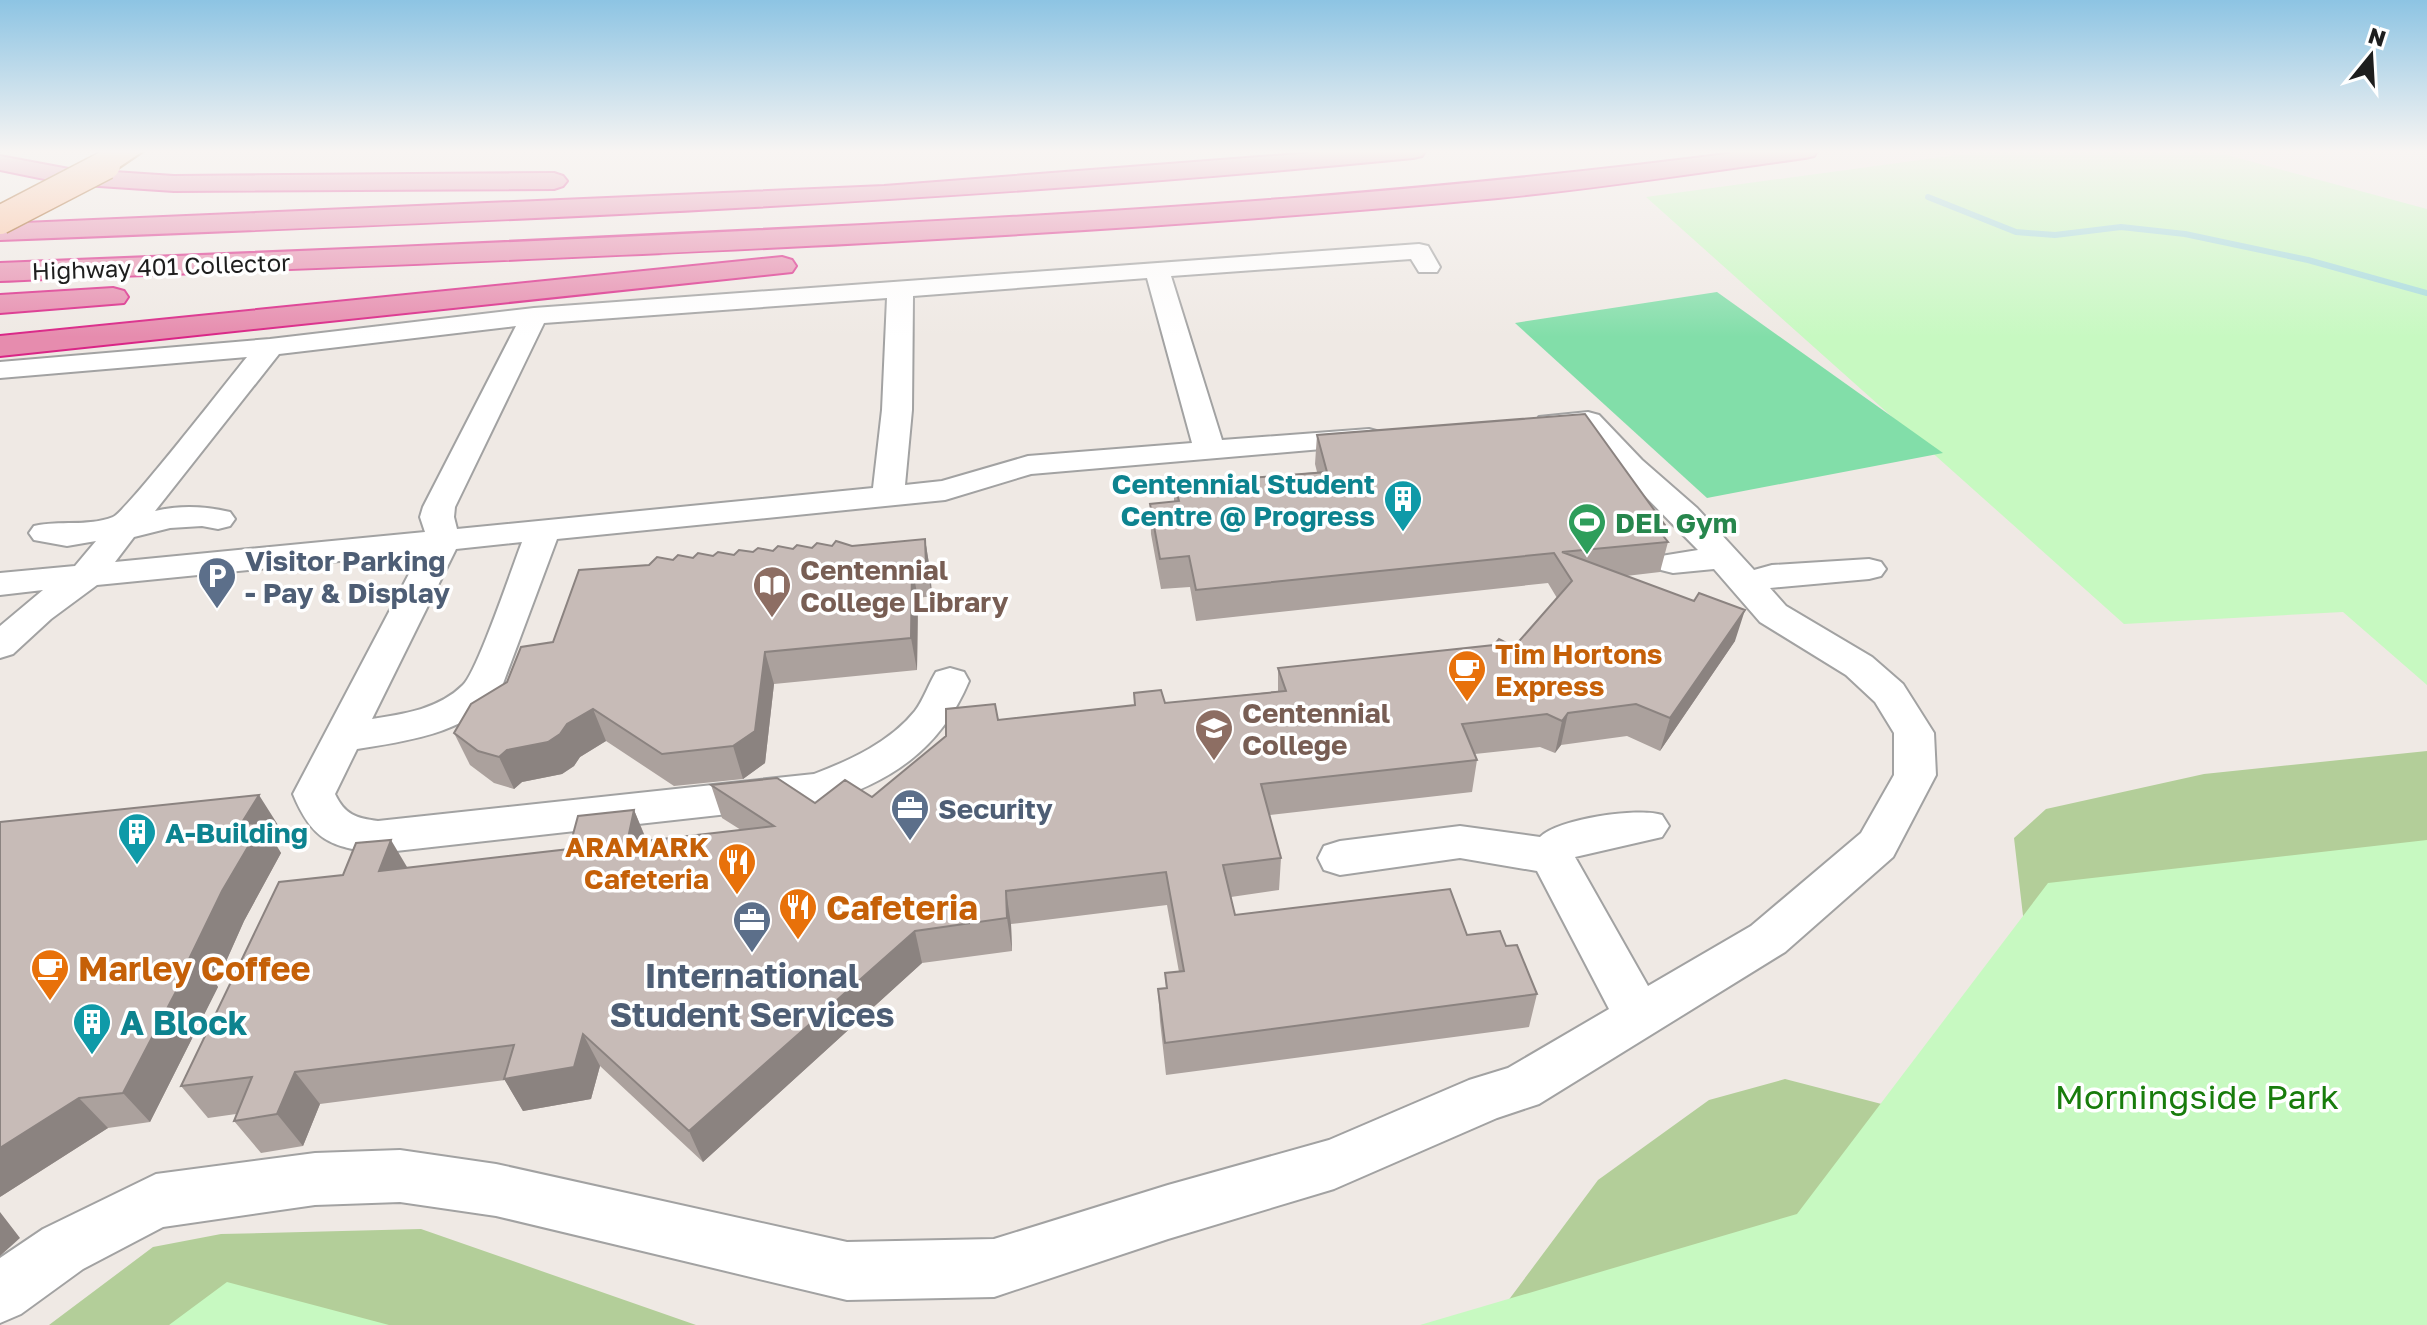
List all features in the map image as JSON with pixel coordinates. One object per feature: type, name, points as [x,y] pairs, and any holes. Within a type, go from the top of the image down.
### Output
[{"type":"highway","points":[[0,232],[458,213]]},
{"type":"highway","points":[[0,253],[838,213]]},
{"type":"highway","name":"Highway 401 Collector","points":[[0,272],[748,240],[1199,213]]},
{"type":"highway","points":[[221,291],[931,247],[1276,220],[1328,213]]},
{"type":"highway","points":[[0,346],[853,259],[931,247]]},
{"type":"highway","points":[[0,304],[142,295]]},
{"type":"lane","points":[[0,370],[270,347],[534,316],[1419,251],[1428,267]]},
{"type":"lane","points":[[1157,270],[1209,449]]},
{"type":"lane","points":[[888,495],[897,410],[900,289]]},
{"type":"lane","points":[[534,316],[439,507],[437,517],[444,539],[314,794],[324,819],[347,833],[378,837],[819,789],[866,772],[899,749],[941,708],[950,681]]},
{"type":"lane","points":[[0,646],[38,611],[84,578],[270,347]]},
{"type":"lane","points":[[0,1293],[63,1249],[156,1201],[315,1179],[400,1176],[496,1190],[847,1271],[994,1268],[1168,1212],[1334,1164],[1488,1097],[1521,1088],[1768,939],[1877,845],[1915,775],[1914,733],[1889,693],[1859,666],[1773,614],[1685,515],[1631,467],[1588,421],[1524,425]]},
{"type":"lane","points":[[0,584],[945,490],[1028,465],[1393,436]]},
{"type":"lane","points":[[38,534],[94,534],[127,526],[161,529],[197,526],[215,519]]},
{"type":"lane","points":[[342,738],[440,719],[471,703],[484,688],[544,529]]},
{"type":"lane","points":[[1673,563],[1772,576],[1869,569]]},
{"type":"lane","points":[[1340,858],[1460,842],[1531,854],[1551,854],[1563,841],[1647,826]]},
{"type":"lane","points":[[1551,854],[1639,1017]]},
{"type":"green space","points":[[1664,213],[2427,213],[2427,685],[2343,612],[2124,624]]},
{"type":"green space","points":[[1717,292],[1943,453],[1707,498],[1515,323]]},
{"type":"green space","name":"Morningside Park","points":[[2427,751],[2427,1325],[1490,1325],[1598,1180],[1709,1100],[1785,1079],[1897,1108],[2041,1071],[2014,838],[2046,809],[2204,774]]},
{"type":"green space","name":"Morningside Park","points":[[2427,840],[2427,1325],[1420,1325],[1797,1214],[2048,883]]},
{"type":"green space","points":[[421,1229],[696,1325],[49,1325],[153,1247],[221,1234]]},
{"type":"green space","points":[[227,1282],[389,1325],[169,1325]]},
{"type":"building","points":[[1585,414],[1665,525],[1661,533],[1668,542],[1562,552],[1694,601],[1699,593],[1745,610],[1670,718],[1636,704],[1568,713],[1562,721],[1547,714],[1462,724],[1477,760],[1261,784],[1281,858],[1223,865],[1235,915],[1450,889],[1467,935],[1500,931],[1506,946],[1517,945],[1537,994],[1165,1043],[1158,989],[1167,988],[1165,973],[1184,971],[1166,872],[1006,891],[1007,918],[915,931],[689,1131],[583,1034],[574,1067],[504,1079],[514,1045],[295,1072],[277,1114],[234,1121],[252,1077],[181,1086],[279,882],[343,875],[356,843],[391,840],[379,871],[569,849],[578,816],[634,810],[627,843],[774,826],[711,785],[777,778],[815,803],[845,780],[872,797],[946,736],[946,709],[995,704],[998,720],[1135,705],[1134,693],[1161,690],[1165,703],[1286,691],[1278,668],[1494,645],[1499,639],[1514,647],[1572,581],[1554,553],[1196,590],[1189,556],[1160,559],[1150,504],[1179,501],[1174,484],[1327,472],[1317,435]]},
{"type":"building","points":[[925,539],[926,565],[912,567],[911,638],[765,652],[755,731],[733,746],[662,754],[593,709],[567,724],[560,734],[548,742],[507,750],[499,757],[478,751],[454,733],[471,704],[507,682],[521,647],[553,642],[579,570],[649,565],[657,557],[673,560],[678,555],[693,558],[698,553],[734,555],[739,550],[753,552],[758,548],[773,551],[778,546],[812,548],[817,543],[832,546],[836,541],[852,546]]},
{"type":"building","points":[[259,795],[241,824],[262,823],[222,891],[190,957],[194,957],[123,1093],[79,1098],[0,1148],[0,822]]},
{"type":"waterway","points":[[1968,213],[2016,232],[2055,235],[2121,227],[2185,234],[2308,260],[2427,293]]},
{"type":"place","name":"Centennial Student Centre @ Progress","points":[[1403,533]]},
{"type":"place","name":"DEL Gym","points":[[1587,556]]},
{"type":"place","name":"Visitor Parking - Pay & Display","points":[[217,610]]},
{"type":"place","name":"Centennial College Library","points":[[772,619]]},
{"type":"place","name":"Tim Hortons Express","points":[[1467,703]]},
{"type":"place","name":"Centennial College","points":[[1214,762]]},
{"type":"place","name":"Security","points":[[910,842]]},
{"type":"place","name":"A-Building","points":[[137,866]]},
{"type":"place","name":"ARAMARK Cafeteria","points":[[737,896]]},
{"type":"place","name":"Cafeteria","points":[[798,941]]},
{"type":"place","name":"International Student Services","points":[[752,954]]},
{"type":"place","name":"Marley Coffee","points":[[50,1002]]},
{"type":"place","name":"A Block","points":[[92,1056]]}]
